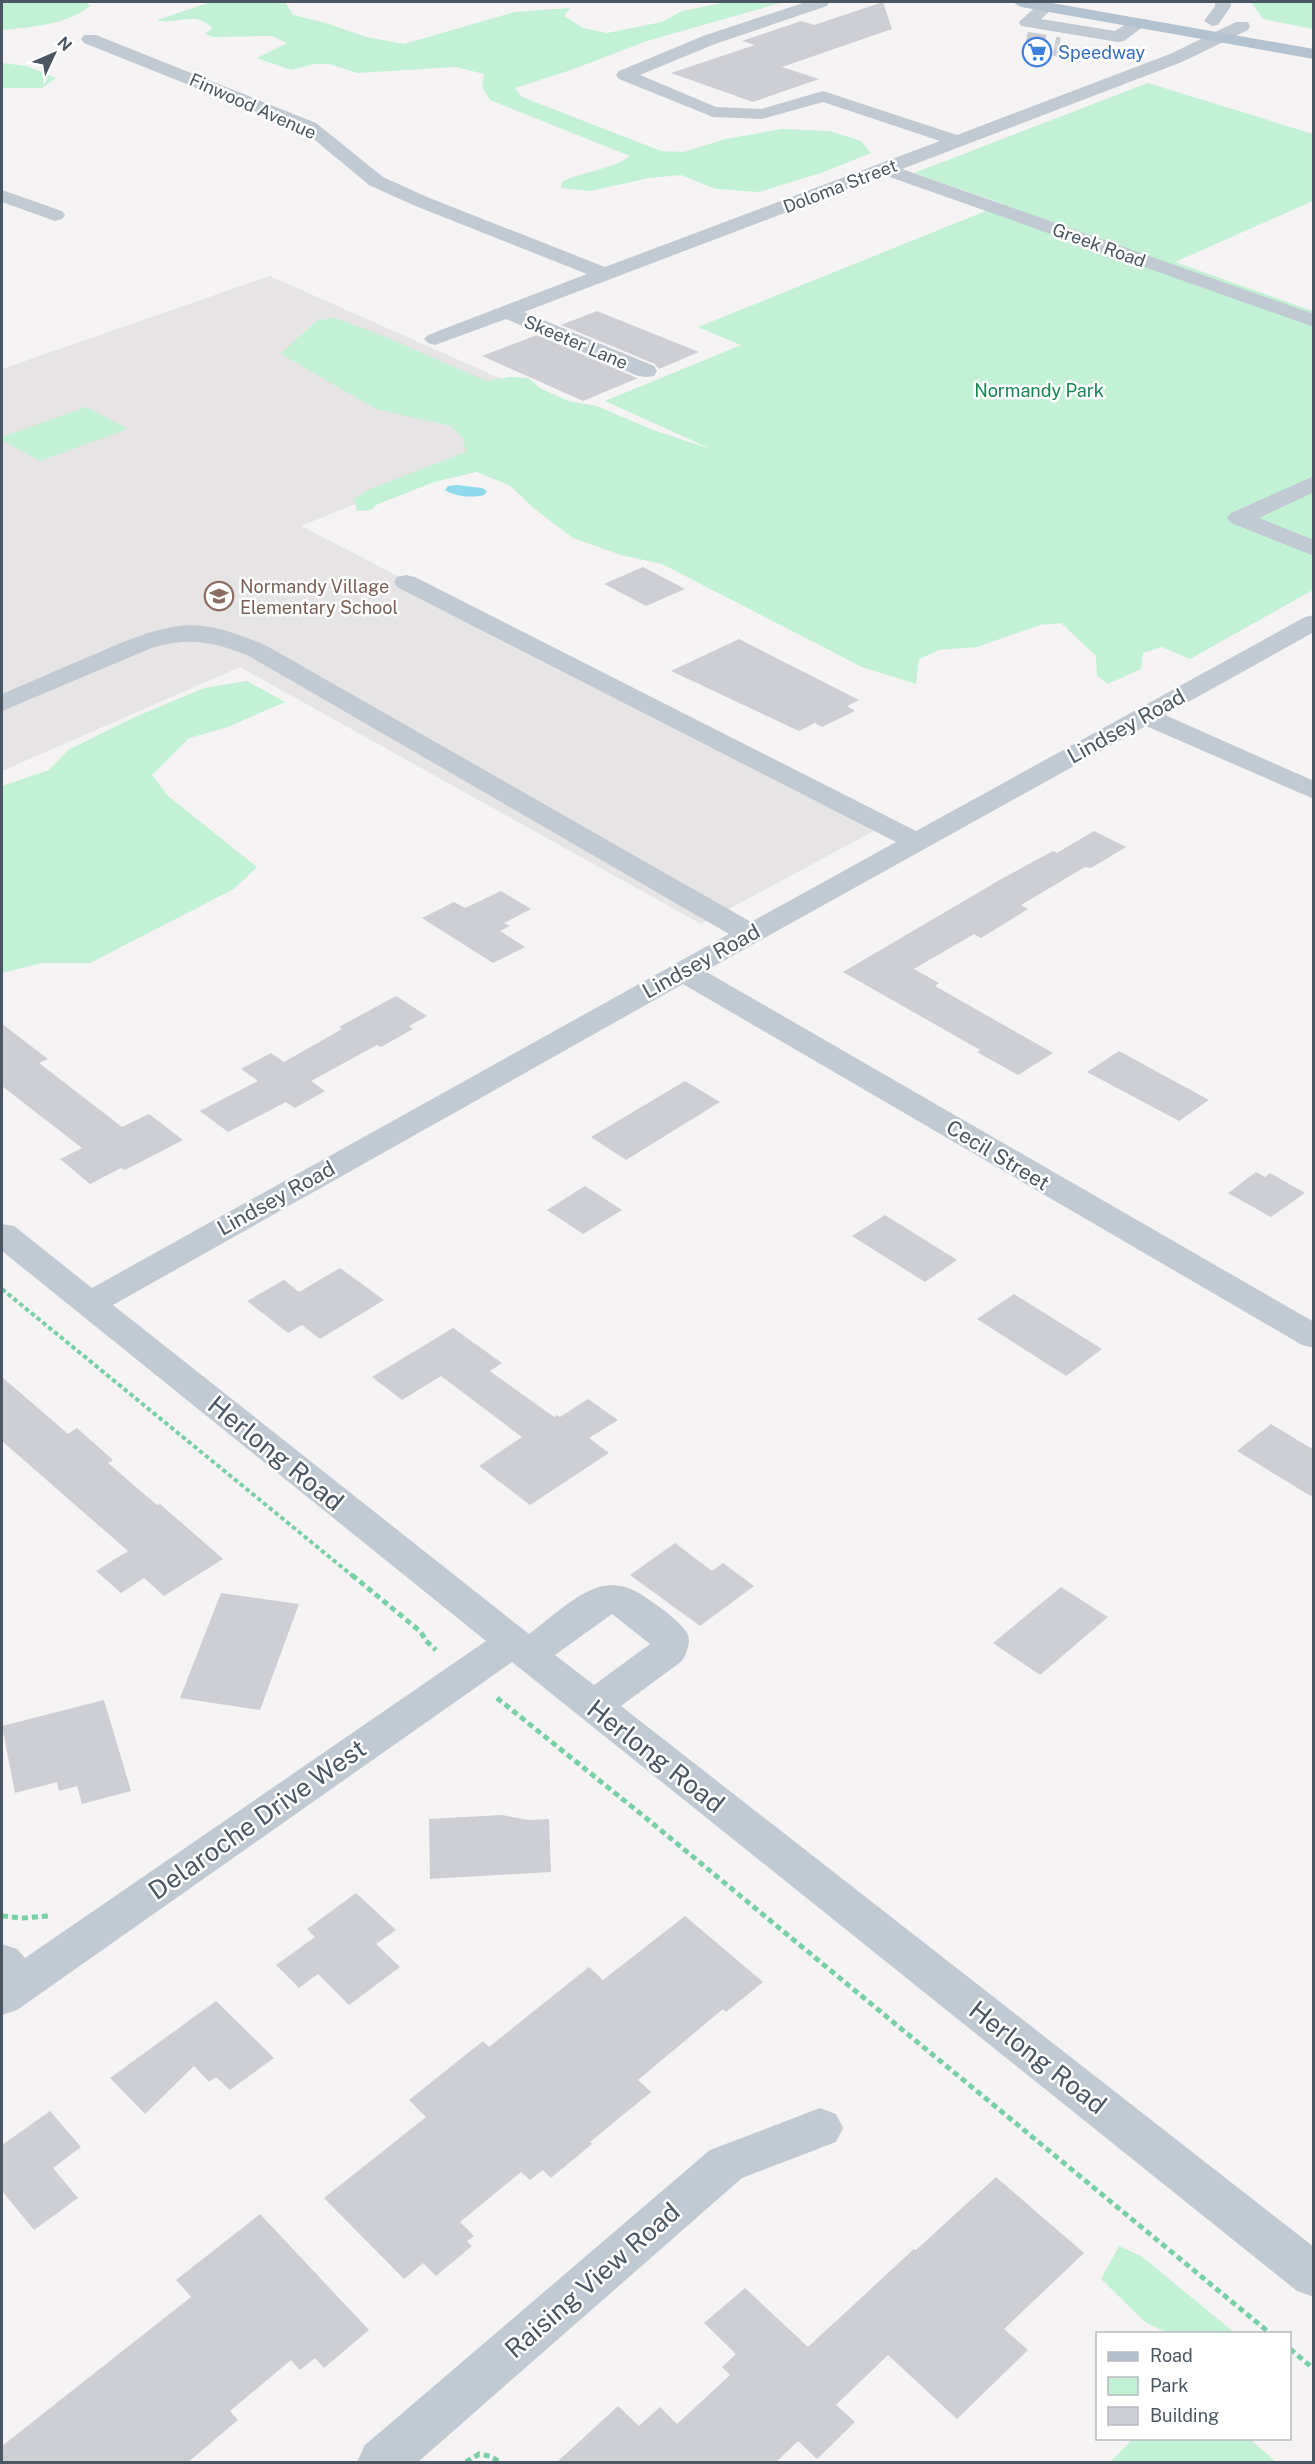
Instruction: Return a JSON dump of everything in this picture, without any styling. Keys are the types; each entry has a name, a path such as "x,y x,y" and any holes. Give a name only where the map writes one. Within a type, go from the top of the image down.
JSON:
{"main road":[{"path":"1021,2 1314,54"},
{"path":"1104,2 1314,39"}],"street":[{"path":"821,2 709,40 625,75 713,112 762,114 823,96 958,141"},
{"path":"1212,21 1223,6 1223,2"},
{"path":"1013,36 1027,21 1047,6"},
{"path":"1027,21 1118,38"},
{"path":"1097,53 1140,23"},
{"name":"Doloma Street","path":"435,339 958,141 1223,37 1242,26"},
{"name":"Finwood Avenue","path":"90,39 310,127 376,181 420,201 604,274"},
{"path":"1119,58 1151,66"},
{"name":"Greek Road","path":"885,169 1314,321"},
{"path":"2,196 54,215"},
{"name":"Skeeter Lane","path":"506,312 646,371"},
{"path":"1314,483 1239,518 1314,549"},
{"path":"406,582 917,842"},
{"name":"Lindsey Road","path":"90,1304 683,971 1314,622"},
{"path":"2,703 145,642 179,633 229,639 258,651 750,934"},
{"path":"1144,715 1314,791"},
{"name":"Cecil Street","path":"683,971 1314,1337"},
{"name":"Herlong Road","path":"2,1234 593,1706 1314,2276"},
{"name":"Delaroche Drive West","path":"8,1980 521,1648 604,1600 621,1600 670,1637 668,1651 593,1706"},
{"name":"Raising View Road","path":"401,2457 726,2164 820,2128"}],"path":[{"path":"2,1288 421,1632 426,1641 444,1656"},
{"path":"489,1692 646,1818 1269,2332"},
{"path":"1291,2350 1314,2369"},
{"path":"466,2463 479,2454 490,2456 500,2463"}],"shaded area":[{"name":"Normandy Village Elementary School","path":"270,276 578,413 301,526 883,826 701,924 240,667 2,771 2,369"}],"green space":[{"path":"2,2 86,2 90,6 60,21 2,30"},
{"path":"211,2 285,2 293,15 326,23 366,37 404,44 514,12 570,8 564,16 583,28 607,33 662,22 682,11 727,2 784,2 647,41 571,70 515,88 522,97 661,151 684,152 725,139 782,129 830,131 861,141 871,153 821,173 759,192 716,189 681,175 649,178 590,191 561,188 562,182 622,161 630,156 490,100 482,87 484,74 456,67 358,73 329,64 314,64 291,70 257,58 287,43 272,36 213,37 205,34 212,28 199,20 157,20"},
{"path":"1251,2 1313,2 1313,29 1263,19"},
{"path":"2,63 27,66 56,78 42,88 2,88"},
{"name":"Normandy Park","path":"1148,83 1313,134 1313,201 1175,262 1313,311 1313,590 1190,659 1162,647 1143,653 1141,669 1108,684 1097,676 1096,656 1061,623 1040,625 977,647 939,650 919,659 916,684 862,667 662,564 621,555 573,538 536,510 509,485 476,472 434,482 376,505 371,510 357,511 354,499 370,489 466,452 463,438 451,426 376,409 281,354 317,320 335,318 386,337 486,381 510,377 528,378 540,388 568,401 597,406 653,430 711,449 605,401 741,345 698,327 1003,204 914,173"},
{"path":"86,407 128,429 40,461 2,440 2,437"},
{"path":"247,681 285,702 228,727 189,738 152,775 167,795 257,867 234,889 90,963 42,963 2,973 2,786 49,770 68,750 135,717 204,688"},
{"path":"1119,2246 1141,2256 1234,2332 1165,2332 1145,2322 1101,2279"},
{"path":"1132,2440 1251,2440 1276,2462 1110,2462"}],"water":[{"path":"448,486 482,488 487,491 484,495 469,497 445,490"}],"building":[{"path":"883,2 892,29 782,67 819,79 753,102 671,73 755,45 742,41 801,21 814,25"},
{"path":"597,311 699,352 659,369 655,364 561,325"},
{"path":"537,335 638,378 583,401 482,356"},
{"path":"643,567 685,589 646,606 604,584"},
{"path":"739,639 859,700 847,706 855,711 822,727 815,723 799,731 671,671"},
{"path":"1094,831 1126,847 1091,868 1085,867 1021,905 1028,909 981,938 974,934 914,969 939,983 935,986 1053,1053 1018,1075 977,1052 980,1050 843,972 1003,878 1053,851 1057,853"},
{"path":"501,891 531,909 504,923 510,926 500,931 525,947 493,963 422,918 454,902 465,908"},
{"path":"396,996 427,1016 409,1026 413,1029 381,1047 377,1045 311,1081 325,1091 295,1108 286,1102 228,1132 200,1111 258,1081 241,1069 271,1053 284,1062 342,1029 339,1027"},
{"path":"2,1024 48,1059 39,1063 122,1127 149,1114 183,1140 125,1170 121,1168 90,1184 60,1159 82,1148 2,1086"},
{"path":"1119,1051 1209,1100 1179,1121 1087,1072"},
{"path":"685,1081 720,1102 626,1160 591,1137"},
{"path":"1256,1172 1265,1177 1270,1173 1305,1193 1271,1217 1228,1193"},
{"path":"585,1186 622,1210 583,1234 547,1210"},
{"path":"885,1215 957,1260 925,1282 852,1236"},
{"path":"340,1268 384,1300 320,1339 302,1325 288,1333 247,1301 284,1280 299,1292"},
{"path":"1014,1294 1102,1349 1066,1376 977,1319"},
{"path":"453,1328 502,1363 490,1371 554,1417 557,1415 560,1417 588,1399 618,1420 589,1438 609,1453 530,1505 479,1466 522,1437 441,1376 402,1400 372,1377"},
{"path":"2,1377 68,1434 77,1428 113,1460 108,1463 157,1505 160,1504 223,1559 164,1596 144,1578 121,1593 96,1571 128,1551 2,1441"},
{"path":"1271,1424 1314,1450 1314,1498 1237,1451"},
{"path":"675,1543 712,1571 723,1563 754,1586 700,1626 630,1575"},
{"path":"1061,1587 1108,1617 1040,1675 993,1643"},
{"path":"221,1593 299,1604 260,1710 180,1698"},
{"path":"104,1700 131,1791 82,1804 77,1786 59,1791 57,1782 15,1793 2,1726"},
{"path":"502,1815 528,1820 549,1819 551,1872 430,1879 429,1819"},
{"path":"356,1893 396,1930 376,1944 400,1967 349,2005 318,1974 299,1988 276,1965 315,1937 307,1929"},
{"path":"685,1916 763,1982 726,2012 723,2009 638,2080 651,2092 590,2142 592,2144 551,2178 543,2170 530,2180 521,2172 460,2222 474,2236 467,2241 472,2246 436,2276 423,2263 404,2279 324,2198 426,2117 409,2100 483,2041 489,2047 589,1967 603,1980"},
{"path":"216,2001 274,2058 230,2090 216,2077 209,2082 194,2066 145,2114 110,2078"},
{"path":"50,2111 81,2147 53,2168 78,2198 34,2230 2,2191 2,2145"},
{"path":"996,2177 1084,2253 1004,2329 1028,2350 957,2419 888,2355 836,2405 855,2422 817,2459 798,2441 775,2463 556,2463 618,2406 639,2426 660,2407 677,2424 730,2375 722,2367 736,2354 704,2323 745,2288 808,2347"},
{"path":"260,2214 369,2330 324,2368 315,2358 300,2370 291,2360 230,2411 238,2420 187,2463 2,2463 2,2446 191,2297 176,2280"}],"tunnel":[{"path":"1026,41 1059,47"}],"place":[{"name":"Speedway","path":"1037,52"},
{"name":"Normandy Village Elementary School","path":"219,596"}]}
